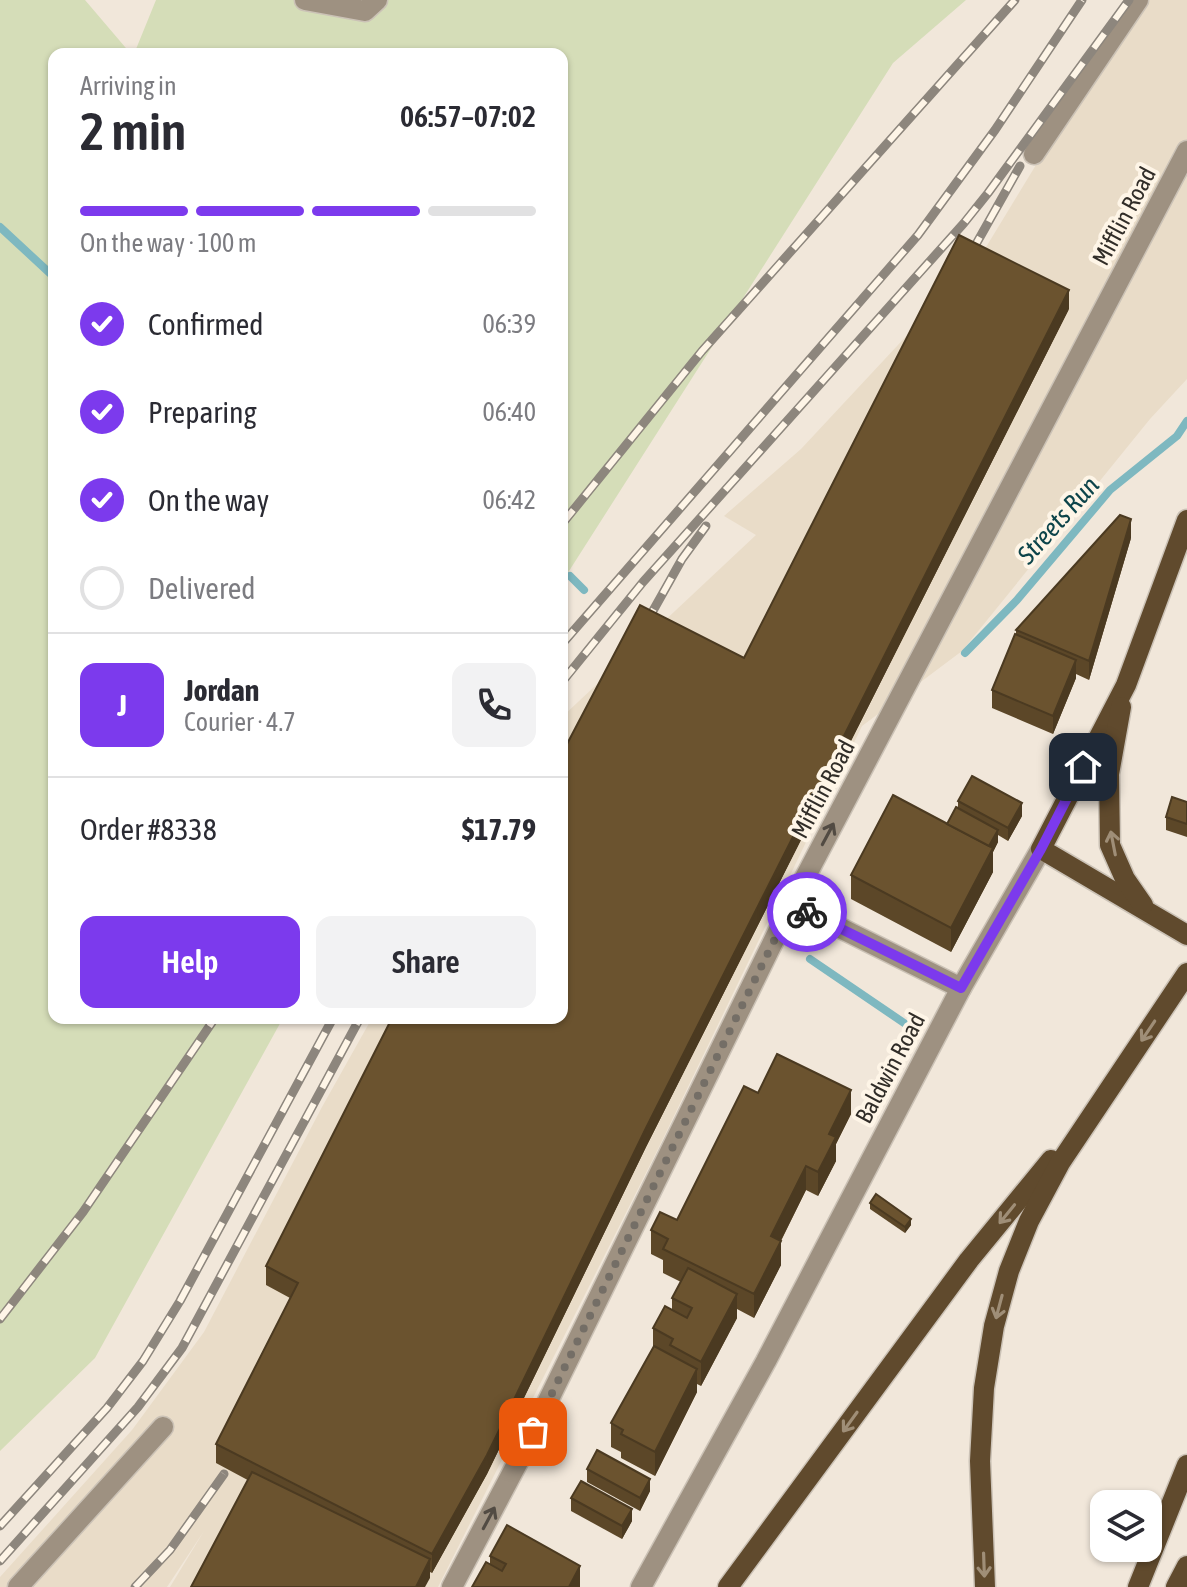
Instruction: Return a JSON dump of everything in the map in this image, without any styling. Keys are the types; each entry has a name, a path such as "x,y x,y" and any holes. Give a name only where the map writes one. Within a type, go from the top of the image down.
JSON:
{"main road":[{"name":"Baldwin Road","path":"1041,849 1126,685 1187,520"},
{"path":"1126,685 1109,774 1110,845 1125,879 1148,911"},
{"path":"1041,849 1187,935"},
{"path":"985,1587 980,1461 984,1388 994,1326 1009,1271 1029,1221 1060,1163 1187,973"},
{"path":"728,1587 969,1260 1109,1088"},
{"path":"1138,1587 1187,1465"},
{"path":"1176,1587 1187,1566"}],"street":[{"path":"305,0 365,11 377,0"},
{"path":"1034,154 1138,0"},
{"name":"Mifflin Road","path":"452,1587 519,1460 792,904 1187,151"},
{"name":"Baldwin Road","path":"641,1587 766,1361 961,988 1041,849"},
{"path":"792,904 961,988"},
{"path":"18,1587 163,1427"}],"shaded area":[{"path":"1150,0 1187,0 1187,379 1150,419 962,651 862,726 659,1147 438,1587 170,1587 204,1531 167,1587 0,1587 0,1577 132,1430 204,1332 369,1024 568,1024 568,711 756,535 724,516 801,449 980,257 1109,45"}],"green space":[{"path":"0,0 85,0 126,48 48,48 48,1024 280,1024 95,1358 0,1451"},
{"path":"156,0 966,0 893,63 568,573 568,48 136,48"}],"building":[{"path":"959,235 1069,290 646,1128 487,1455 432,1554 216,1444 298,1283 266,1266 389,1024 568,1024 568,742 640,605 744,658"},
{"path":"1120,515 1131,519 1089,661 1016,630"},
{"path":"1015,634 1076,660 1053,716 992,690"},
{"path":"972,776 1022,803 1008,828 958,801"},
{"path":"893,795 993,848 951,928 851,875"},
{"path":"1172,797 1187,802 1187,824 1166,817"},
{"path":"956,807 998,830 989,846 947,824"},
{"path":"777,1054 851,1090 829,1134 836,1137 818,1172 806,1166 771,1236 781,1241 754,1294 663,1249 668,1239 651,1230 660,1212 677,1220 744,1086 758,1093"},
{"path":"876,1194 911,1219 905,1227 870,1203"},
{"path":"688,1268 737,1294 701,1362 670,1345 673,1339 653,1328 665,1306 687,1318 692,1308 672,1298"},
{"path":"654,1346 697,1369 655,1452 621,1434 623,1430 611,1423"},
{"path":"597,1450 650,1479 640,1498 587,1469"},
{"path":"252,1472 430,1559 416,1587 191,1587"},
{"path":"581,1481 632,1509 622,1526 571,1498"},
{"path":"507,1525 580,1566 569,1587 472,1587 486,1562 502,1571 506,1564 490,1556"}],"waterway":[{"path":"0,227 48,271"},
{"name":"Streets Run","path":"965,653 1017,600 1110,490 1177,436 1187,421"},
{"path":"570,576 584,590"},
{"path":"810,959 907,1025"}],"railway":[{"path":"568,517 702,351 1015,0"},
{"path":"568,637 918,235 995,130 1082,0"},
{"path":"568,675 643,582 964,223 1129,0"},
{"path":"971,253 1020,166"},
{"path":"645,625 682,559 706,526"},
{"path":"0,1319 83,1212 211,1024"},
{"path":"0,1526 107,1408 143,1361 180,1301 330,1024"},
{"path":"0,1561 138,1407 182,1348 357,1024"},
{"path":"135,1587 170,1550 224,1474"}],"way so far":[{"path":"533,1432 792,904 807,912"}],"route":[{"path":"807,912 961,988 1041,849 1083,767"}]}
